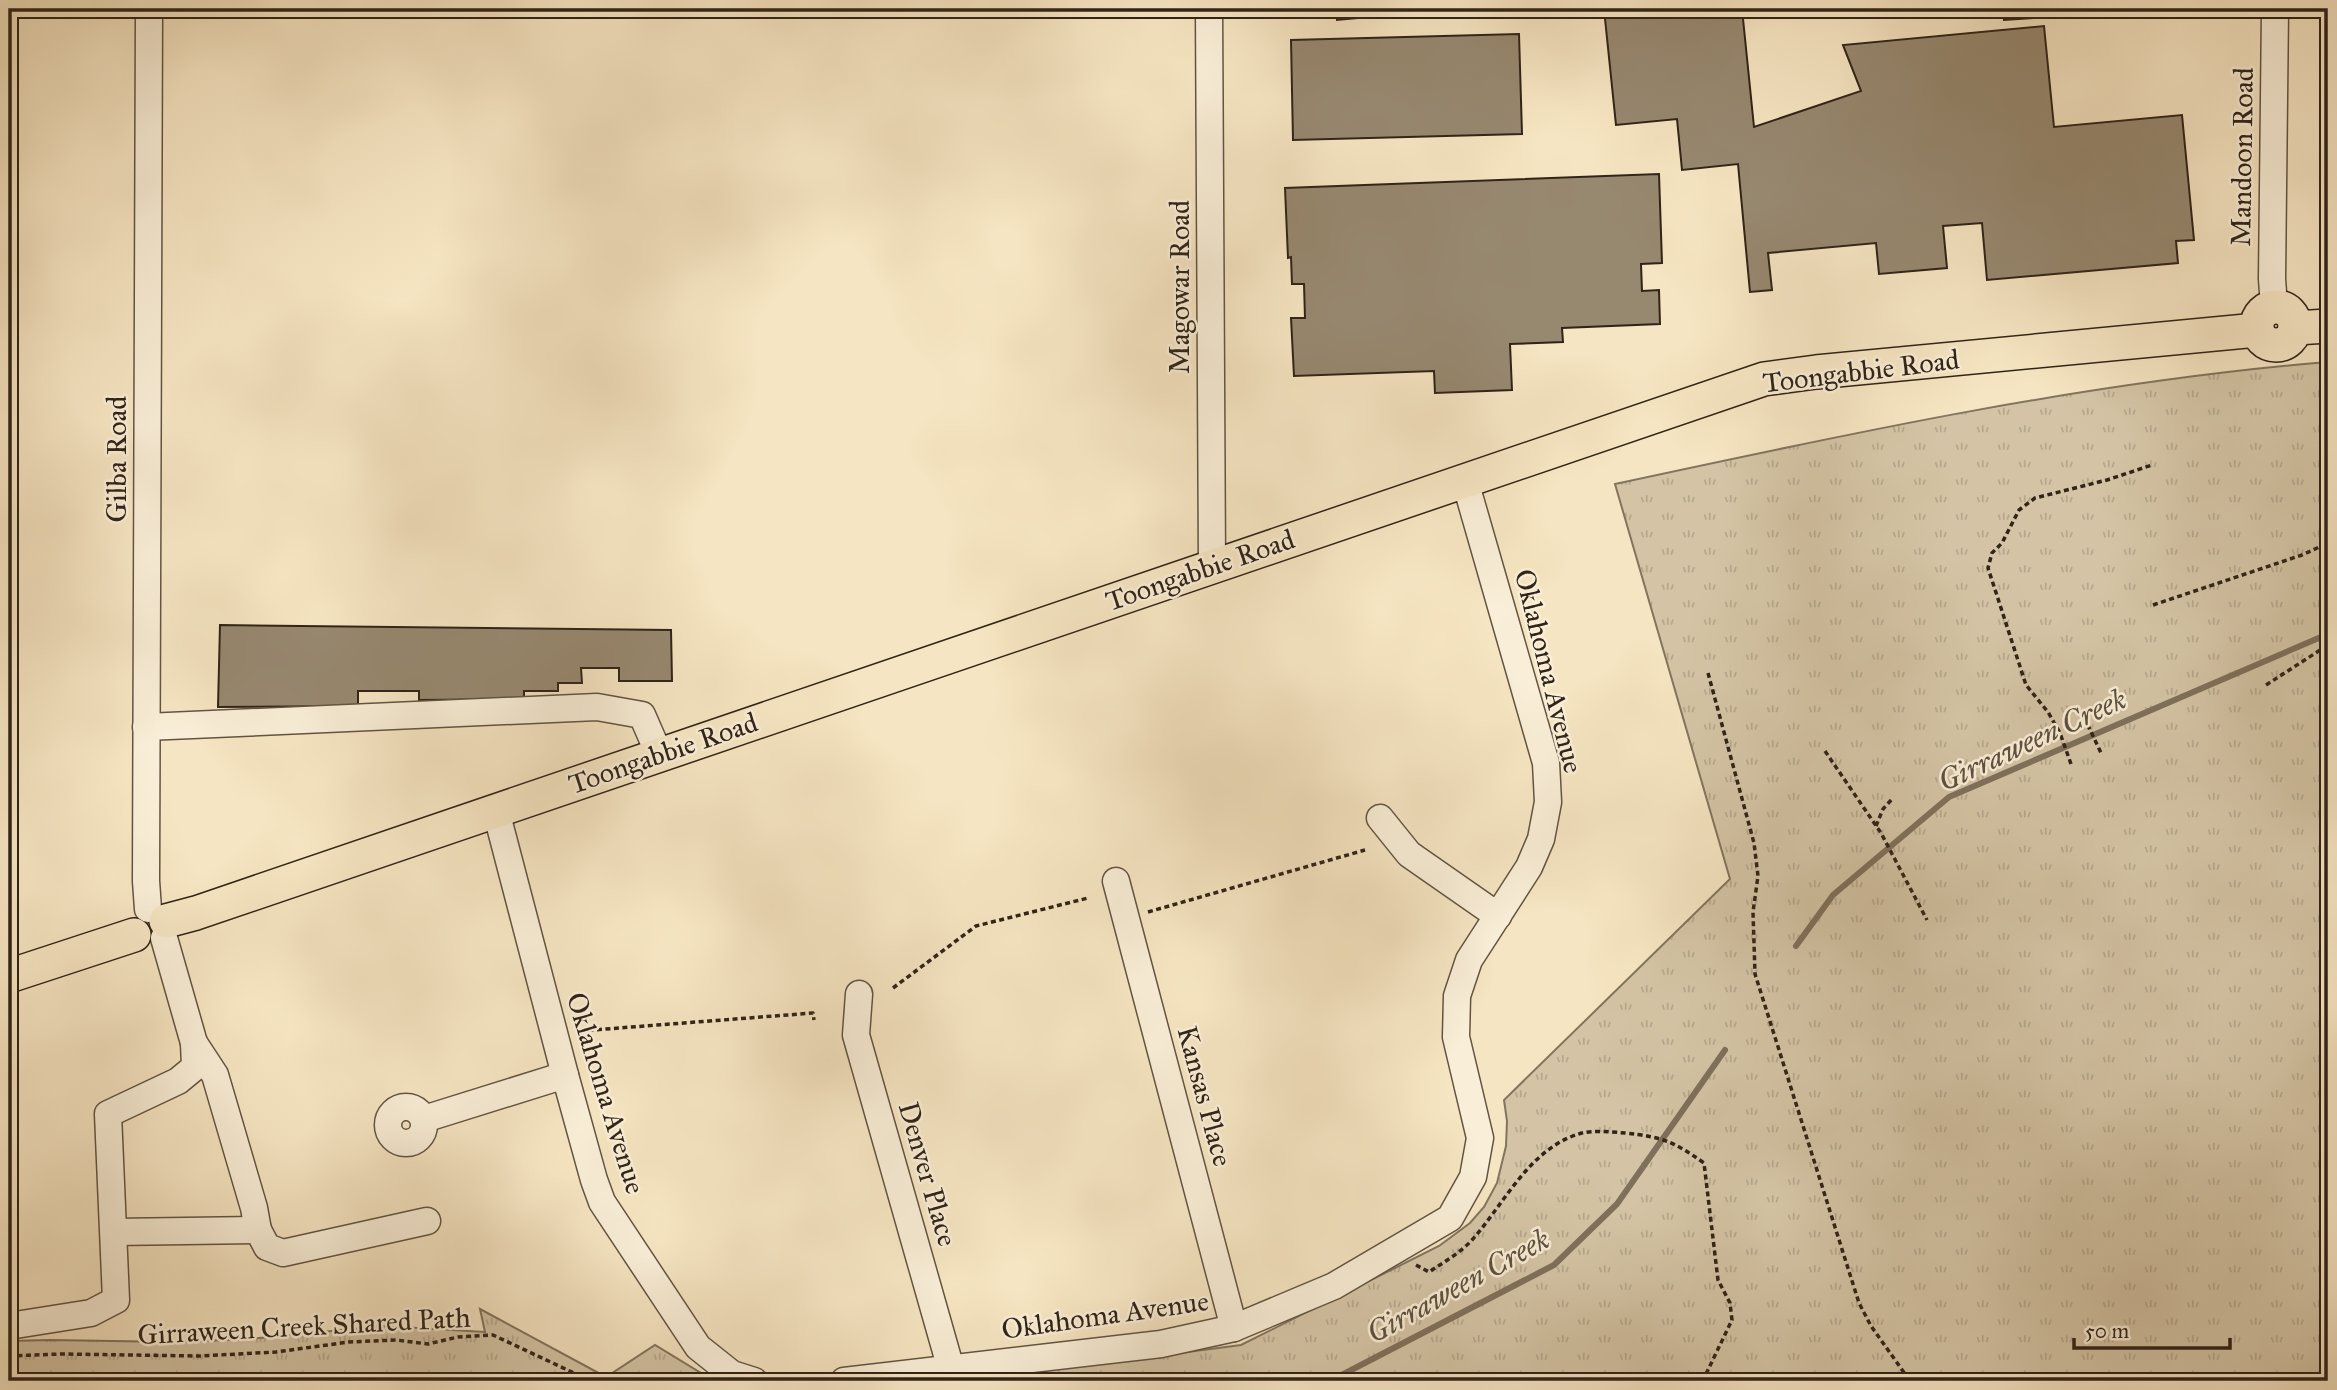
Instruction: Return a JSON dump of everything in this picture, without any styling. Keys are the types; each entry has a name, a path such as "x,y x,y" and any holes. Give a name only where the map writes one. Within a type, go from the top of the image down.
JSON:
{"main road":[{"name":"Toongabbie Road","path":"9,976 1764,379 2275,321 2328,326"}],"street":[{"name":"Gilba Road","path":"149,9 146,881 153,926 194,1043"},
{"name":"Magowar Road","path":"1209,9 1212,566"},
{"name":"Mandoon Road","path":"2275,9 2272,279 2275,321"},
{"name":"Oklahoma Avenue","path":"844,1381 1161,1344 1234,1328 1334,1286 1450,1218 1474,1177 1480,1138 1456,1037 1457,996 1469,960 1529,867 1541,839 1548,802 1546,763 1465,481"},
{"path":"146,727 597,707 642,715 659,754"},
{"name":"Oklahoma Avenue","path":"496,811 565,1075 602,1202 698,1347 732,1374 754,1381"},
{"path":"1380,818 1409,854 1498,916"},
{"name":"Kansas Place","path":"1116,881 1234,1328"},
{"name":"Denver Place","path":"859,994 856,1035 951,1369"},
{"path":"194,1043 215,1075 258,1230 267,1247 283,1254 427,1221"},
{"path":"9,1326 91,1313 116,1300 108,1114 178,1082 195,1067 194,1043"},
{"path":"424,1119 565,1075"},
{"path":"114,1232 258,1230"}],"path":[{"path":"2071,764 2060,733 2048,712 2026,685 1988,568 1992,553 2002,543 2019,510 2035,498 2107,480 2152,465"},
{"path":"2153,605 2302,555 2328,543"},
{"path":"2266,685 2328,645"},
{"path":"1708,673 1754,843 1758,876 1753,912 1755,974 1859,1303 1871,1326 1910,1381"},
{"path":"2084,717 2102,755"},
{"path":"1825,751 1881,833 1927,920"},
{"path":"1876,826 1883,809 1893,798"},
{"path":"1138,915 1365,850"},
{"path":"893,988 976,926 1088,898"},
{"path":"580,1031 813,1013 814,1020"},
{"path":"1390,1253 1429,1272 1472,1240 1518,1181 1553,1146 1583,1133 1610,1132 1651,1136 1677,1144 1704,1163 1718,1280 1730,1303 1732,1320 1704,1381"},
{"name":"Girraween Creek Shared Path","path":"9,1356 213,1355 276,1352 384,1340 428,1345 458,1337 493,1335 591,1381"}],"green space":[{"path":"2328,362 2328,1381 964,1381 1241,1345 1439,1246 1470,1223 1484,1207 1497,1183 1506,1146 1504,1100 1730,879 1615,484 1970,411 2148,382"},
{"path":"480,1309 606,1377 655,1345 714,1381 9,1381 9,1341 175,1342 250,1339 384,1326 485,1332"}],"building":[{"path":"1336,9 1457,9 1337,20"},
{"path":"1604,9 1742,9 1754,127 1861,91 1843,45 2044,26 2054,127 2182,115 2194,240 2176,241 2178,263 1987,280 1982,223 1943,226 1947,268 1879,274 1876,243 1768,253 1772,290 1750,292 1738,164 1682,170 1677,119 1616,125"},
{"path":"1823,9 1986,9 1824,17"},
{"path":"2003,9 2162,9 2004,20"},
{"path":"1519,34 1522,134 1293,140 1291,40"},
{"path":"1659,174 1662,263 1641,264 1642,291 1659,290 1660,324 1562,328 1563,342 1510,344 1512,390 1435,393 1434,371 1294,376 1291,318 1305,318 1304,284 1292,284 1285,188"},
{"path":"220,625 671,630 672,681 619,681 619,668 581,668 582,683 558,683 558,691 524,691 524,699 419,700 419,691 358,691 358,706 218,707"}],"waterway":[{"name":"Girraween Creek","path":"1796,946 1833,895 1949,797 2328,634"},
{"name":"Girraween Creek","path":"1330,1381 1554,1265 1617,1204 1725,1050"}]}
